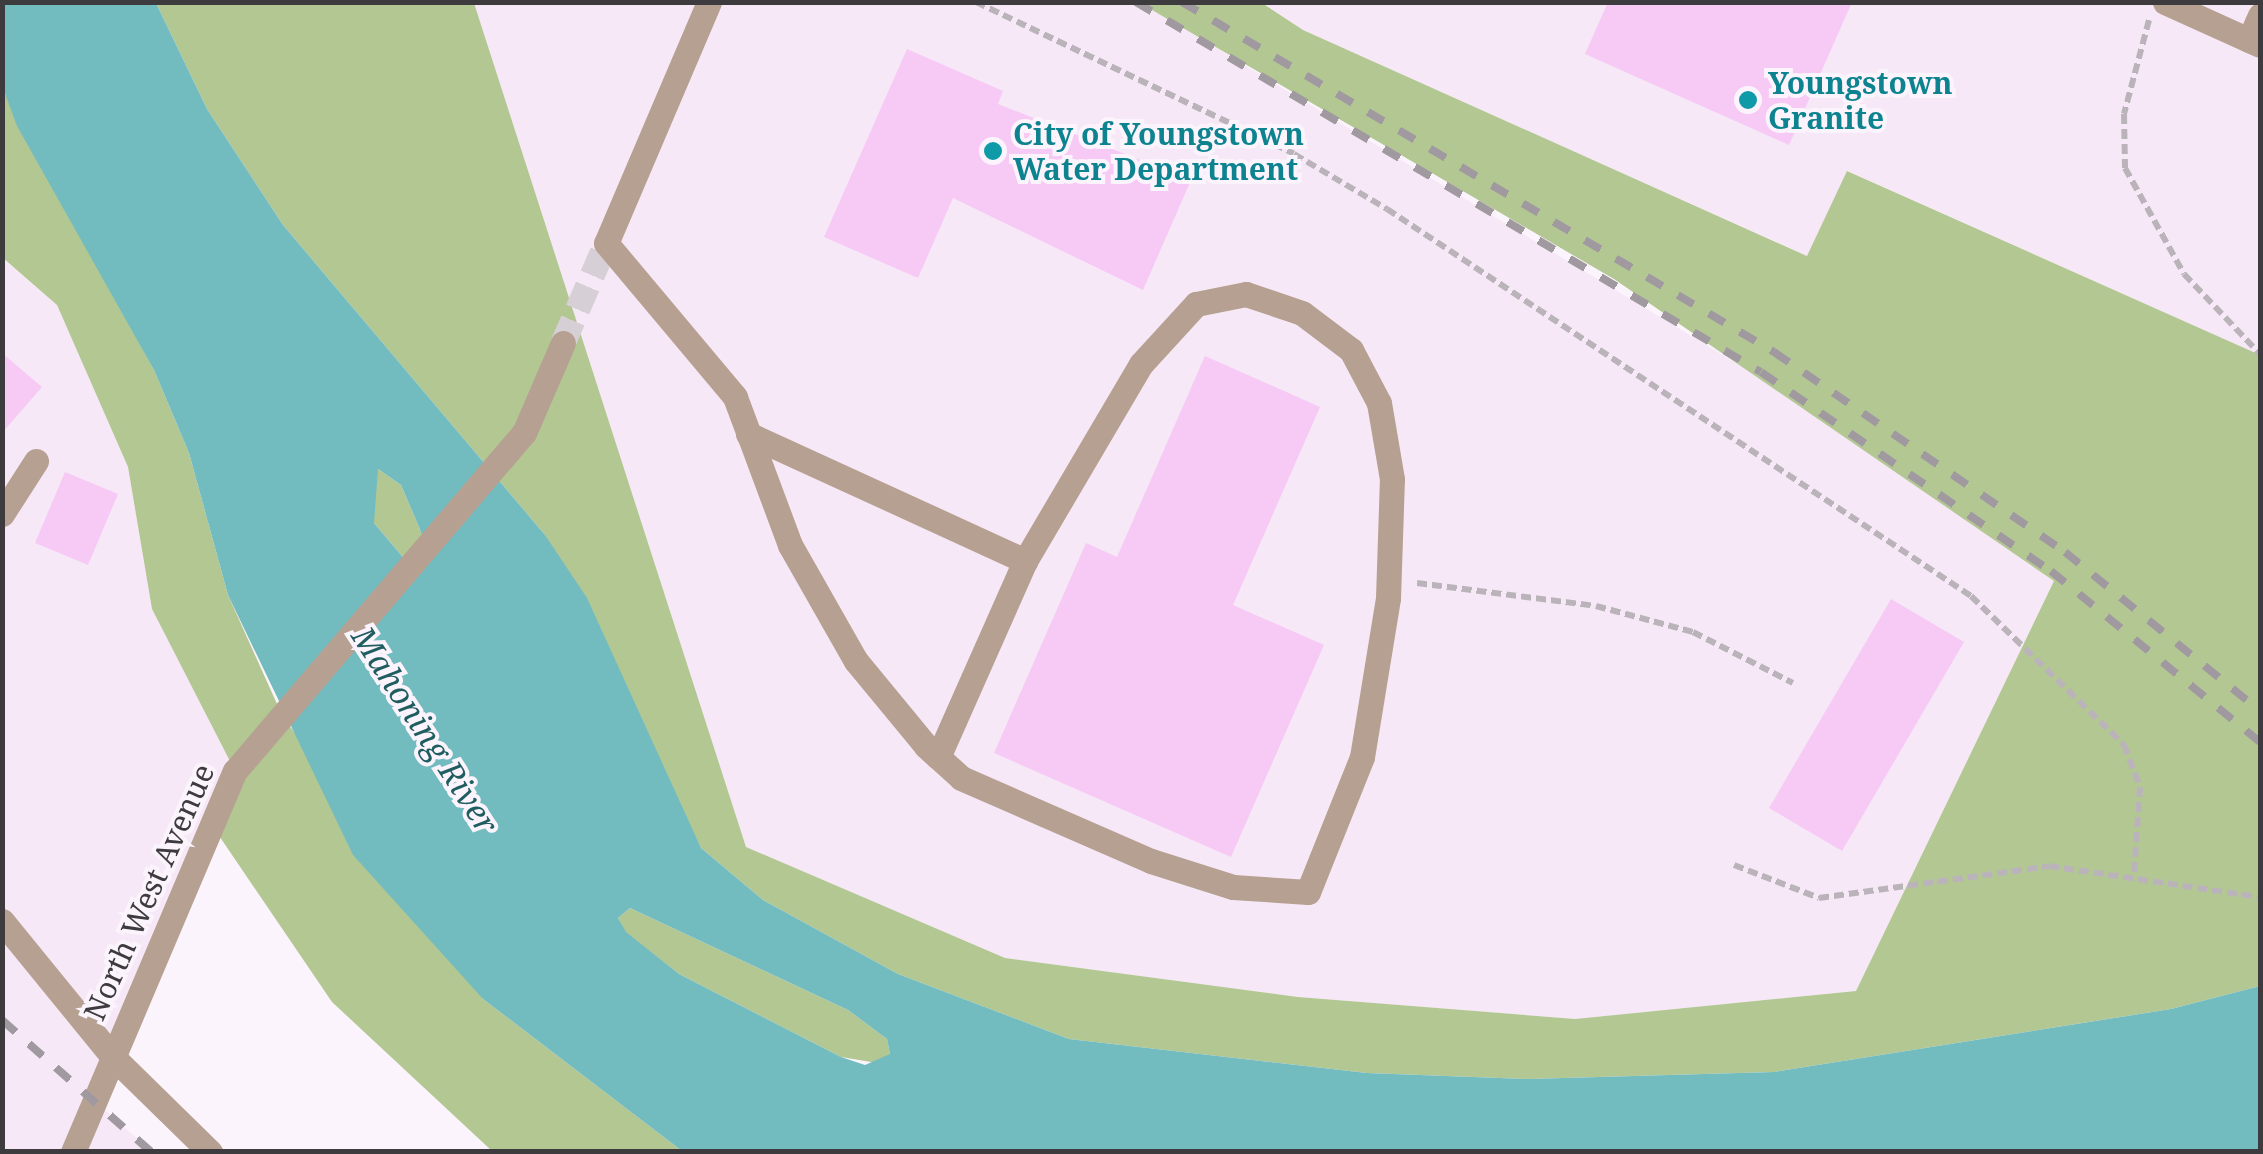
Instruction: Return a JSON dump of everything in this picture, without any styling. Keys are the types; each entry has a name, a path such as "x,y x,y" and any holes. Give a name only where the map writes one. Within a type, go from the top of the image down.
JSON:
{"street":[{"path":"709,2 606,242 734,397 790,545 856,661 938,757 962,778 1151,861 1233,887 1308,892 1362,757 1389,580 1392,479 1379,403 1351,350 1302,313 1246,294 1196,304 1142,364 1025,561 938,757"},
{"path":"2165,2 2255,42 2260,15"},
{"name":"North West Avenue","path":"73,1152 235,771 524,433 563,343"},
{"path":"748,434 1025,561"},
{"path":"2,514 36,461"},
{"path":"2,921 114,1057 210,1152"}],"path":[{"path":"976,2 1387,209 1971,596 2124,745 2140,786 2134,873"},
{"path":"2156,2 2133,59 2126,168 2184,274 2260,354"},
{"path":"1389,580 1596,606 1693,632 1794,683"},
{"path":"1734,864 1778,887 1854,899 2008,867 2134,873 2260,896"}],"shaded area":[{"path":"1262,2 2260,3 2260,355 1848,171 1808,256 1303,30"},
{"path":"474,3 1142,3 1901,463 2054,581 1856,991 1575,1019 1298,997 1005,958 746,847"},
{"path":"2,258 57,305 128,467 152,609 235,771 95,1101 151,1151 3,1151"}],"green space":[{"path":"156,3 474,3 746,847 1005,958 1298,997 1575,1019 1856,991 2054,581 1614,279 1140,3 1262,3 1303,30 1807,256 1847,171 2260,355 2260,986 2171,1009 1774,1072 1529,1079 1367,1073 1069,1039 898,974 763,900 701,848 545,535 283,225 207,109"},
{"path":"2,88 154,370 189,453 228,595 282,715 483,999 682,1151 492,1151 332,1002 209,821 235,771 152,609 128,467 57,305 3,258"},
{"path":"378,469 401,485 424,541 407,562 374,523 370,484"},
{"path":"630,908 848,1010 887,1039 890,1054 883,1064 841,1057 679,974 625,932 618,918"}],"water":[{"name":"Mahoning River","path":"3,3 156,3 207,109 283,225 545,535 587,598 701,848 763,900 898,974 1069,1039 1367,1073 1529,1079 1774,1072 2171,1009 2260,986 2260,1151 682,1151 483,999 353,855 228,595 189,453 154,370 17,126 3,88","holes":["378,469 401,485 424,541 407,562 374,523","630,908 848,1010 887,1039 890,1054 865,1065 841,1057 679,974 626,932 618,918"]}],"building":[{"name":"Youngstown Granite","path":"1608,2 1852,2 1789,145 1585,54"},
{"name":"City of Youngstown Water Department","path":"907,49 1003,91 998,104 1191,180 1143,290 953,198 918,278 824,237"},
{"path":"2,353 42,387 2,433"},
{"path":"1205,356 1320,407 1233,605 1324,645 1231,857 994,753 1086,543 1117,557"},
{"path":"65,472 118,494 88,565 35,543"},
{"path":"1891,599 1964,642 1842,851 1769,808"}],"tunnel":[{"path":"563,343 606,243"}],"railway":[{"path":"1136,2 1761,372 2051,571 2260,742"},
{"path":"1182,2 1774,352 2065,552 2260,711"},
{"path":"2,1020 151,1152"}],"place":[{"name":"Youngstown Granite","path":"1748,100"},
{"name":"City of Youngstown Water Department","path":"993,151"}]}
